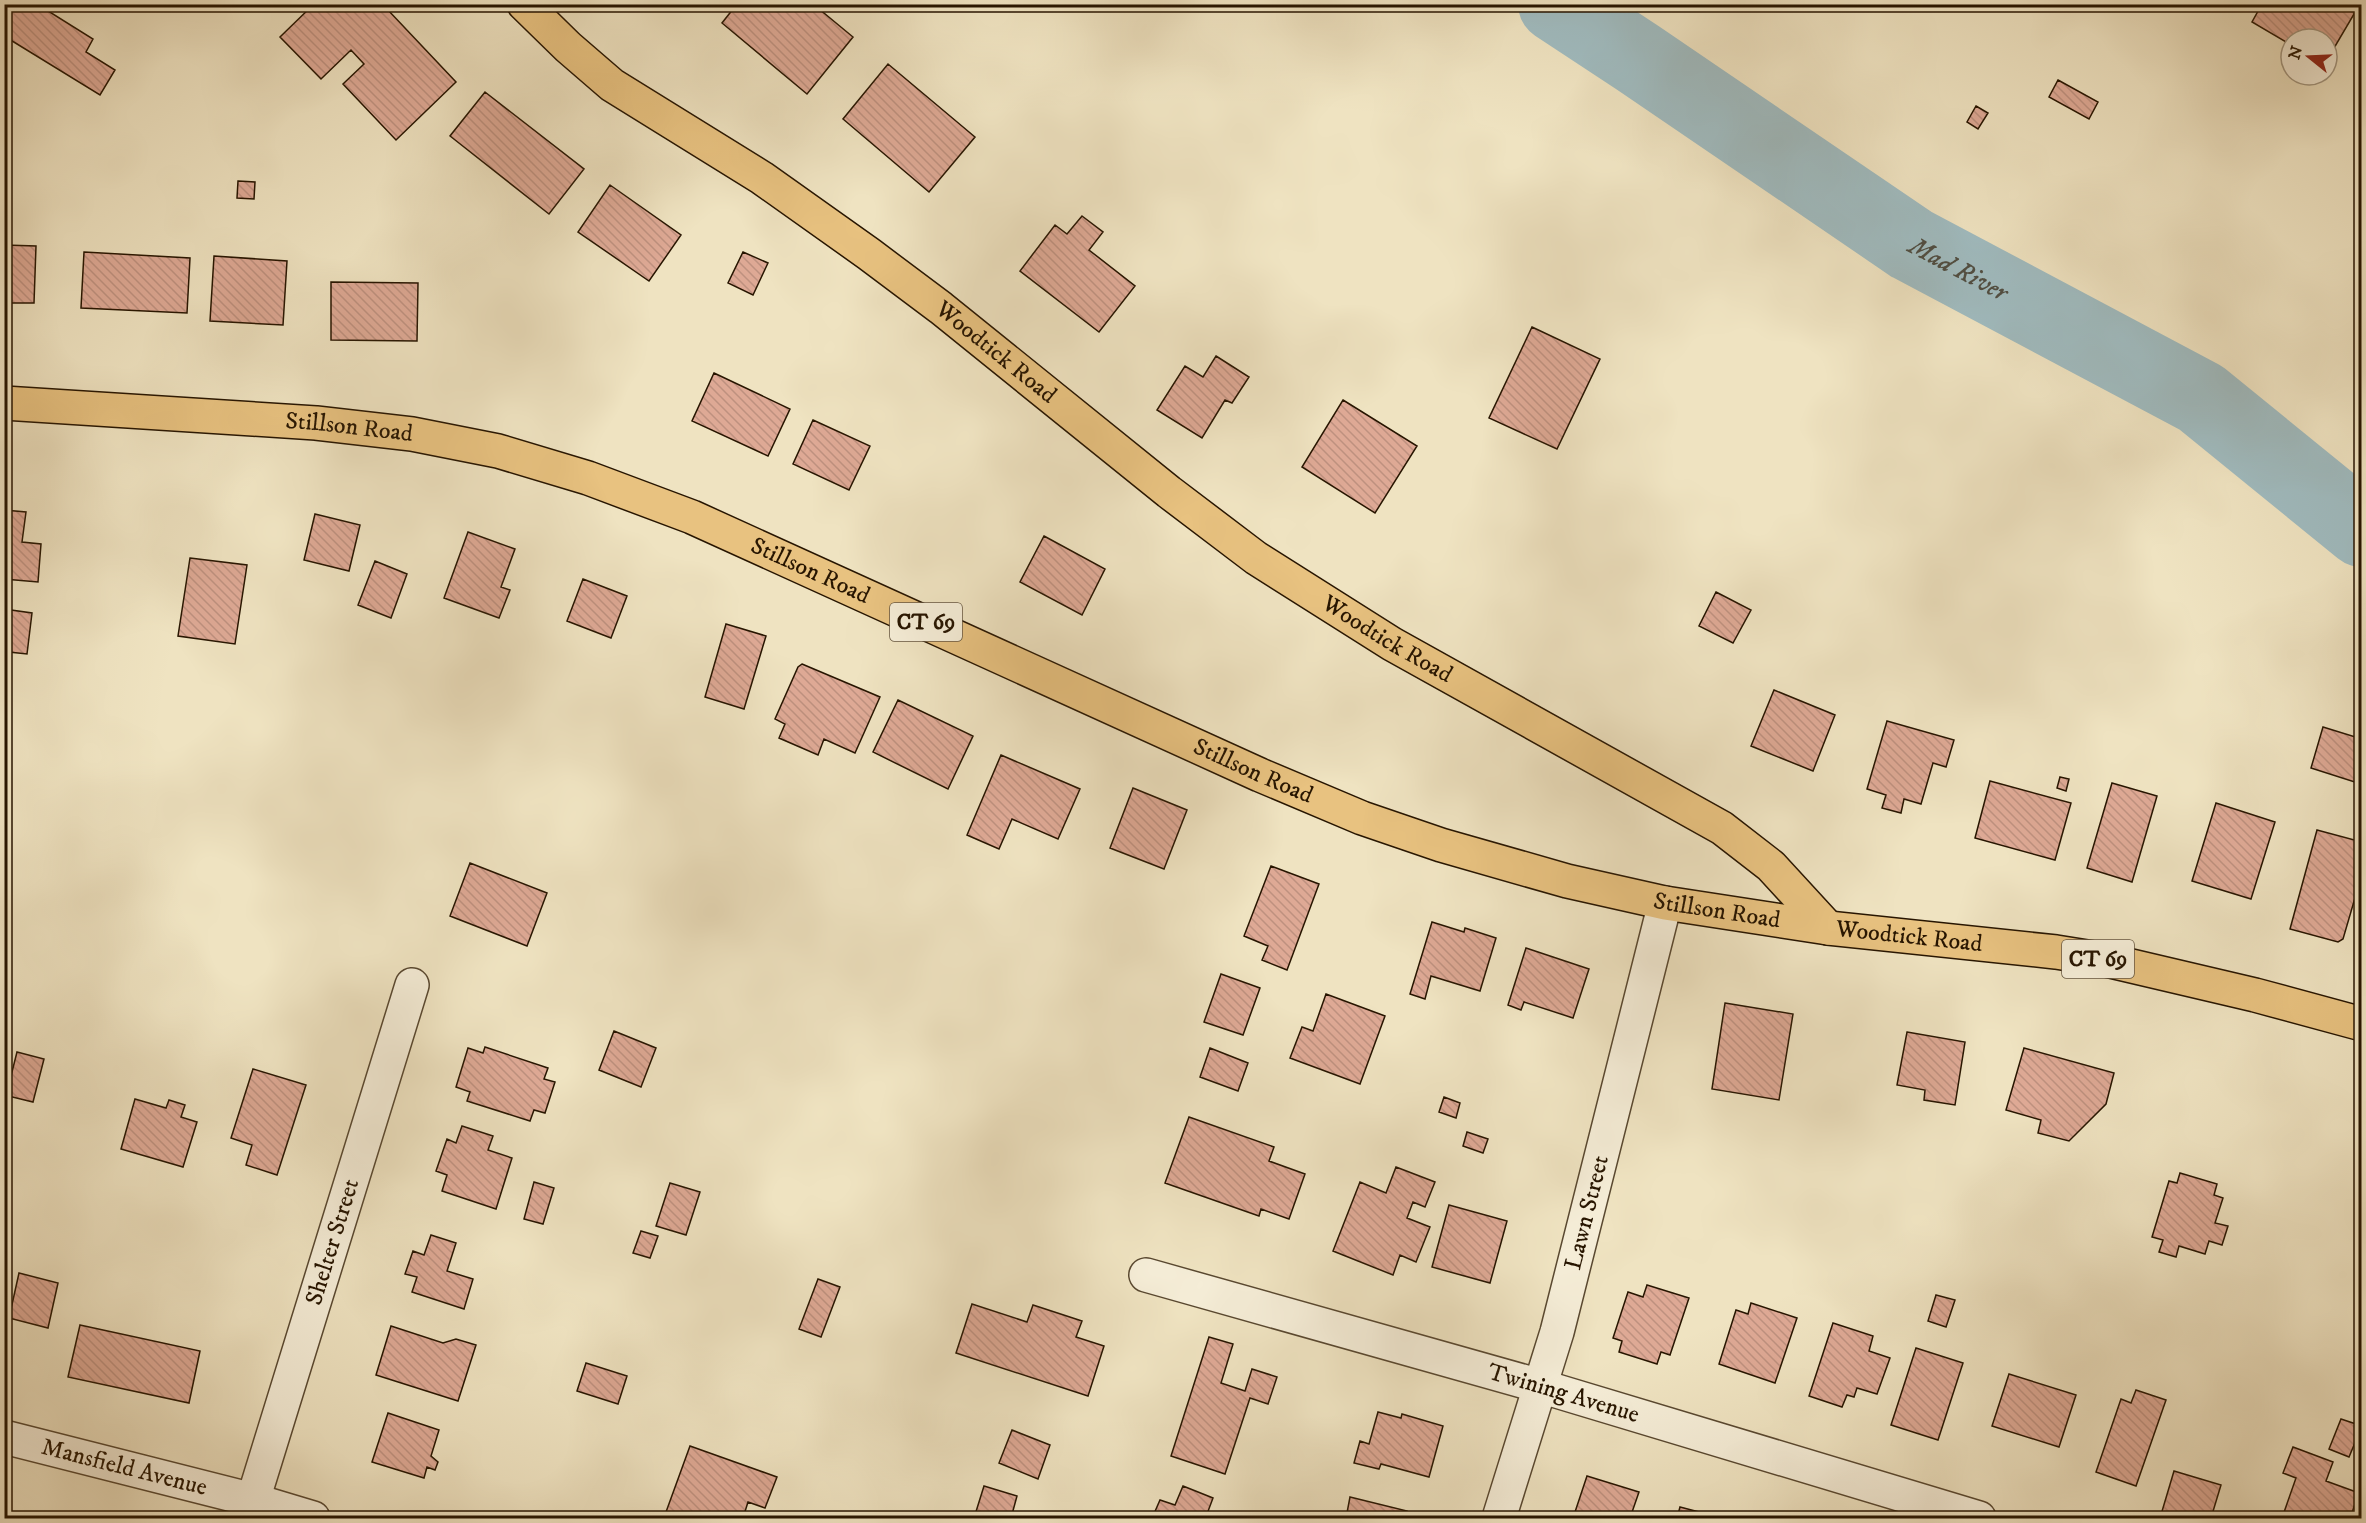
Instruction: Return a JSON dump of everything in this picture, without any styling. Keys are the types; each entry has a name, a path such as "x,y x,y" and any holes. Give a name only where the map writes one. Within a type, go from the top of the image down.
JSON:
{"main road":[{"name":"Woodtick Road","path":"524,4 568,47 612,85 762,178 869,254 941,308 1168,492 1256,558 1392,644 1722,828 1771,866 1828,928 2056,951 2106,960 2243,992 2361,1024"},
{"name":"Stillson Road","path":"4,403 365,428 454,442 542,463 639,496 692,517 1249,771 1362,818 1506,865 1568,882 1665,903 1828,928"}],"street":[{"name":"Lawn Street","path":"1499,1518 1540,1386 1586,1219 1665,903"},
{"name":"Shelter Street","path":"254,1500 412,985"},
{"name":"Twining Avenue","path":"1146,1275 1540,1386 1978,1518"},
{"name":"Mansfield Avenue","path":"4,1437 254,1500 313,1518"}],"building":[{"path":"4,4 37,4 93,39 86,52 115,70 100,95 4,36"},
{"path":"314,4 391,4 387,9 456,82 396,140 343,84 364,64 351,50 321,79 280,37"},
{"path":"737,4 813,4 853,37 807,94 722,23"},
{"path":"2262,4 2349,4 2357,9 2339,40 2339,27 2279,27 2279,38 2252,22"},
{"path":"888,64 975,137 929,192 843,119"},
{"path":"2058,80 2098,102 2089,119 2049,97"},
{"path":"485,92 584,169 549,214 450,136"},
{"path":"1976,106 1988,113 1978,129 1967,122"},
{"path":"238,181 255,182 254,199 237,198"},
{"path":"610,185 681,235 649,281 578,232"},
{"path":"1082,216 1103,232 1089,250 1135,286 1099,332 1020,271 1055,225 1067,234"},
{"path":"4,245 36,246 34,303 4,303"},
{"path":"84,252 190,258 187,313 81,308"},
{"path":"743,252 768,263 753,295 728,283"},
{"path":"214,256 287,261 283,325 210,321"},
{"path":"331,282 418,283 417,341 331,340"},
{"path":"1532,327 1600,359 1557,449 1489,418"},
{"path":"1216,356 1249,377 1232,403 1225,400 1202,438 1157,410 1185,366 1203,377"},
{"path":"714,373 790,409 768,456 692,421"},
{"path":"1343,400 1417,446 1375,513 1302,467"},
{"path":"813,420 870,446 849,490 793,464"},
{"path":"4,510 26,512 22,542 41,544 38,582 4,579"},
{"path":"315,514 360,525 349,571 304,560"},
{"path":"468,532 515,549 501,587 510,590 499,618 444,598"},
{"path":"1044,536 1105,569 1082,615 1020,582"},
{"path":"190,558 247,565 235,644 178,636"},
{"path":"375,561 407,574 391,618 358,605"},
{"path":"583,579 627,596 611,638 567,621"},
{"path":"1716,592 1751,610 1733,643 1699,626"},
{"path":"4,609 32,613 27,654 9,652 10,641 4,640"},
{"path":"726,624 766,636 744,709 705,697"},
{"path":"802,664 880,697 855,753 824,739 818,755 779,738 785,724 775,719 798,667"},
{"path":"1774,690 1835,715 1813,771 1751,746"},
{"path":"898,700 973,736 948,789 873,752"},
{"path":"1887,721 1954,740 1946,767 1933,763 1921,804 1904,799 1901,813 1882,808 1886,795 1867,789"},
{"path":"2323,727 2362,739 2361,784 2311,768"},
{"path":"1001,755 1080,789 1058,839 1012,819 999,849 967,835"},
{"path":"2060,777 2069,779 2066,791 2057,788"},
{"path":"1990,781 2071,803 2055,860 1975,838"},
{"path":"2112,783 2157,796 2132,882 2087,868"},
{"path":"1133,788 1187,810 1164,869 1110,848"},
{"path":"2216,803 2275,822 2251,899 2192,881"},
{"path":"2317,830 2362,842 2362,874 2343,939 2338,942 2290,929"},
{"path":"470,863 547,893 527,946 450,916"},
{"path":"1271,866 1319,884 1287,970 1262,960 1268,946 1244,936"},
{"path":"1432,922 1464,932 1465,928 1496,938 1480,991 1431,976 1425,999 1410,994"},
{"path":"1526,948 1589,969 1573,1018 1524,1002 1521,1010 1508,1005"},
{"path":"1221,974 1260,988 1243,1035 1204,1022"},
{"path":"1326,994 1385,1016 1360,1084 1290,1058 1302,1027 1313,1031"},
{"path":"1725,1003 1793,1014 1779,1100 1712,1089"},
{"path":"614,1031 656,1048 641,1087 599,1070"},
{"path":"1907,1032 1965,1042 1955,1105 1924,1100 1925,1090 1897,1085"},
{"path":"485,1047 548,1068 544,1079 555,1082 545,1113 534,1110 530,1121 467,1101 470,1092 456,1087 468,1048 483,1053"},
{"path":"1210,1048 1248,1063 1238,1091 1200,1077"},
{"path":"2024,1048 2114,1073 2106,1104 2069,1141 2038,1133 2041,1120 2006,1110"},
{"path":"17,1052 44,1059 33,1102 4,1095 4,1079 10,1080"},
{"path":"253,1069 306,1085 277,1175 246,1165 252,1145 231,1138"},
{"path":"1444,1097 1460,1103 1456,1118 1439,1112"},
{"path":"135,1099 166,1108 169,1100 185,1105 181,1117 197,1122 183,1167 121,1149"},
{"path":"1189,1117 1274,1147 1269,1161 1305,1174 1289,1219 1261,1209 1259,1216 1165,1183"},
{"path":"462,1126 493,1136 488,1150 512,1158 496,1209 442,1191 447,1175 436,1171 447,1139 456,1143"},
{"path":"1467,1132 1488,1139 1483,1153 1463,1146"},
{"path":"1396,1167 1435,1182 1425,1207 1413,1202 1407,1218 1430,1227 1416,1262 1400,1255 1393,1275 1333,1251 1360,1182 1386,1193"},
{"path":"2180,1173 2217,1184 2214,1195 2223,1198 2215,1223 2228,1226 2222,1245 2209,1241 2205,1254 2179,1246 2176,1257 2159,1252 2163,1240 2152,1237 2169,1181 2177,1183"},
{"path":"534,1182 554,1188 543,1224 524,1219"},
{"path":"670,1183 700,1192 686,1235 656,1226"},
{"path":"1449,1205 1507,1221 1490,1283 1432,1267"},
{"path":"641,1231 658,1236 650,1258 633,1253"},
{"path":"431,1235 456,1243 447,1271 473,1279 464,1309 412,1292 417,1277 405,1274 413,1251 424,1255"},
{"path":"19,1273 58,1283 48,1328 9,1318"},
{"path":"818,1279 840,1287 821,1337 799,1329"},
{"path":"1647,1285 1689,1298 1670,1355 1661,1352 1657,1364 1619,1352 1622,1341 1613,1338 1628,1292 1643,1297"},
{"path":"1936,1295 1955,1300 1946,1327 1928,1321"},
{"path":"1751,1303 1797,1318 1775,1383 1719,1364 1736,1310 1748,1314"},
{"path":"972,1304 1027,1322 1033,1305 1082,1321 1076,1337 1104,1346 1088,1396 956,1353"},
{"path":"1833,1323 1873,1336 1869,1351 1890,1358 1877,1394 1857,1388 1854,1397 1847,1395 1842,1407 1809,1396"},
{"path":"80,1325 200,1351 189,1403 68,1377"},
{"path":"391,1326 443,1343 456,1339 476,1345 458,1401 376,1375"},
{"path":"1209,1337 1233,1344 1221,1383 1245,1391 1252,1369 1277,1377 1268,1404 1250,1398 1225,1474 1171,1456"},
{"path":"1916,1348 1963,1363 1938,1440 1891,1425"},
{"path":"586,1363 627,1376 618,1404 577,1391"},
{"path":"2009,1374 2076,1395 2059,1447 1992,1426"},
{"path":"2136,1390 2166,1400 2136,1486 2096,1472 2121,1399 2131,1403"},
{"path":"1378,1412 1401,1418 1402,1414 1443,1426 1429,1477 1381,1464 1379,1469 1354,1463 1360,1441 1369,1444"},
{"path":"388,1413 439,1430 431,1456 438,1462 435,1470 427,1467 424,1478 372,1462"},
{"path":"2341,1419 2362,1426 2349,1457 2329,1449"},
{"path":"1012,1430 1050,1445 1038,1479 999,1463"},
{"path":"690,1446 777,1477 765,1508 748,1502 743,1518 685,1518 666,1512"},
{"path":"2293,1447 2333,1462 2326,1481 2359,1493 2350,1518 2282,1518 2296,1478 2283,1473"},
{"path":"2174,1471 2221,1485 2211,1518 2160,1518"},
{"path":"1587,1476 1639,1492 1630,1518 1573,1518"},
{"path":"984,1486 1017,1496 1011,1518 974,1518"},
{"path":"1183,1486 1213,1498 1207,1514 1219,1518 1159,1518 1153,1516 1160,1500 1175,1505"},
{"path":"1350,1497 1407,1511 1405,1518 1346,1518"},
{"path":"1680,1507 1722,1518 1677,1518"}],"waterway":[{"name":"Mad River","path":"1556,4 1911,244 2201,398 2362,529"}]}
